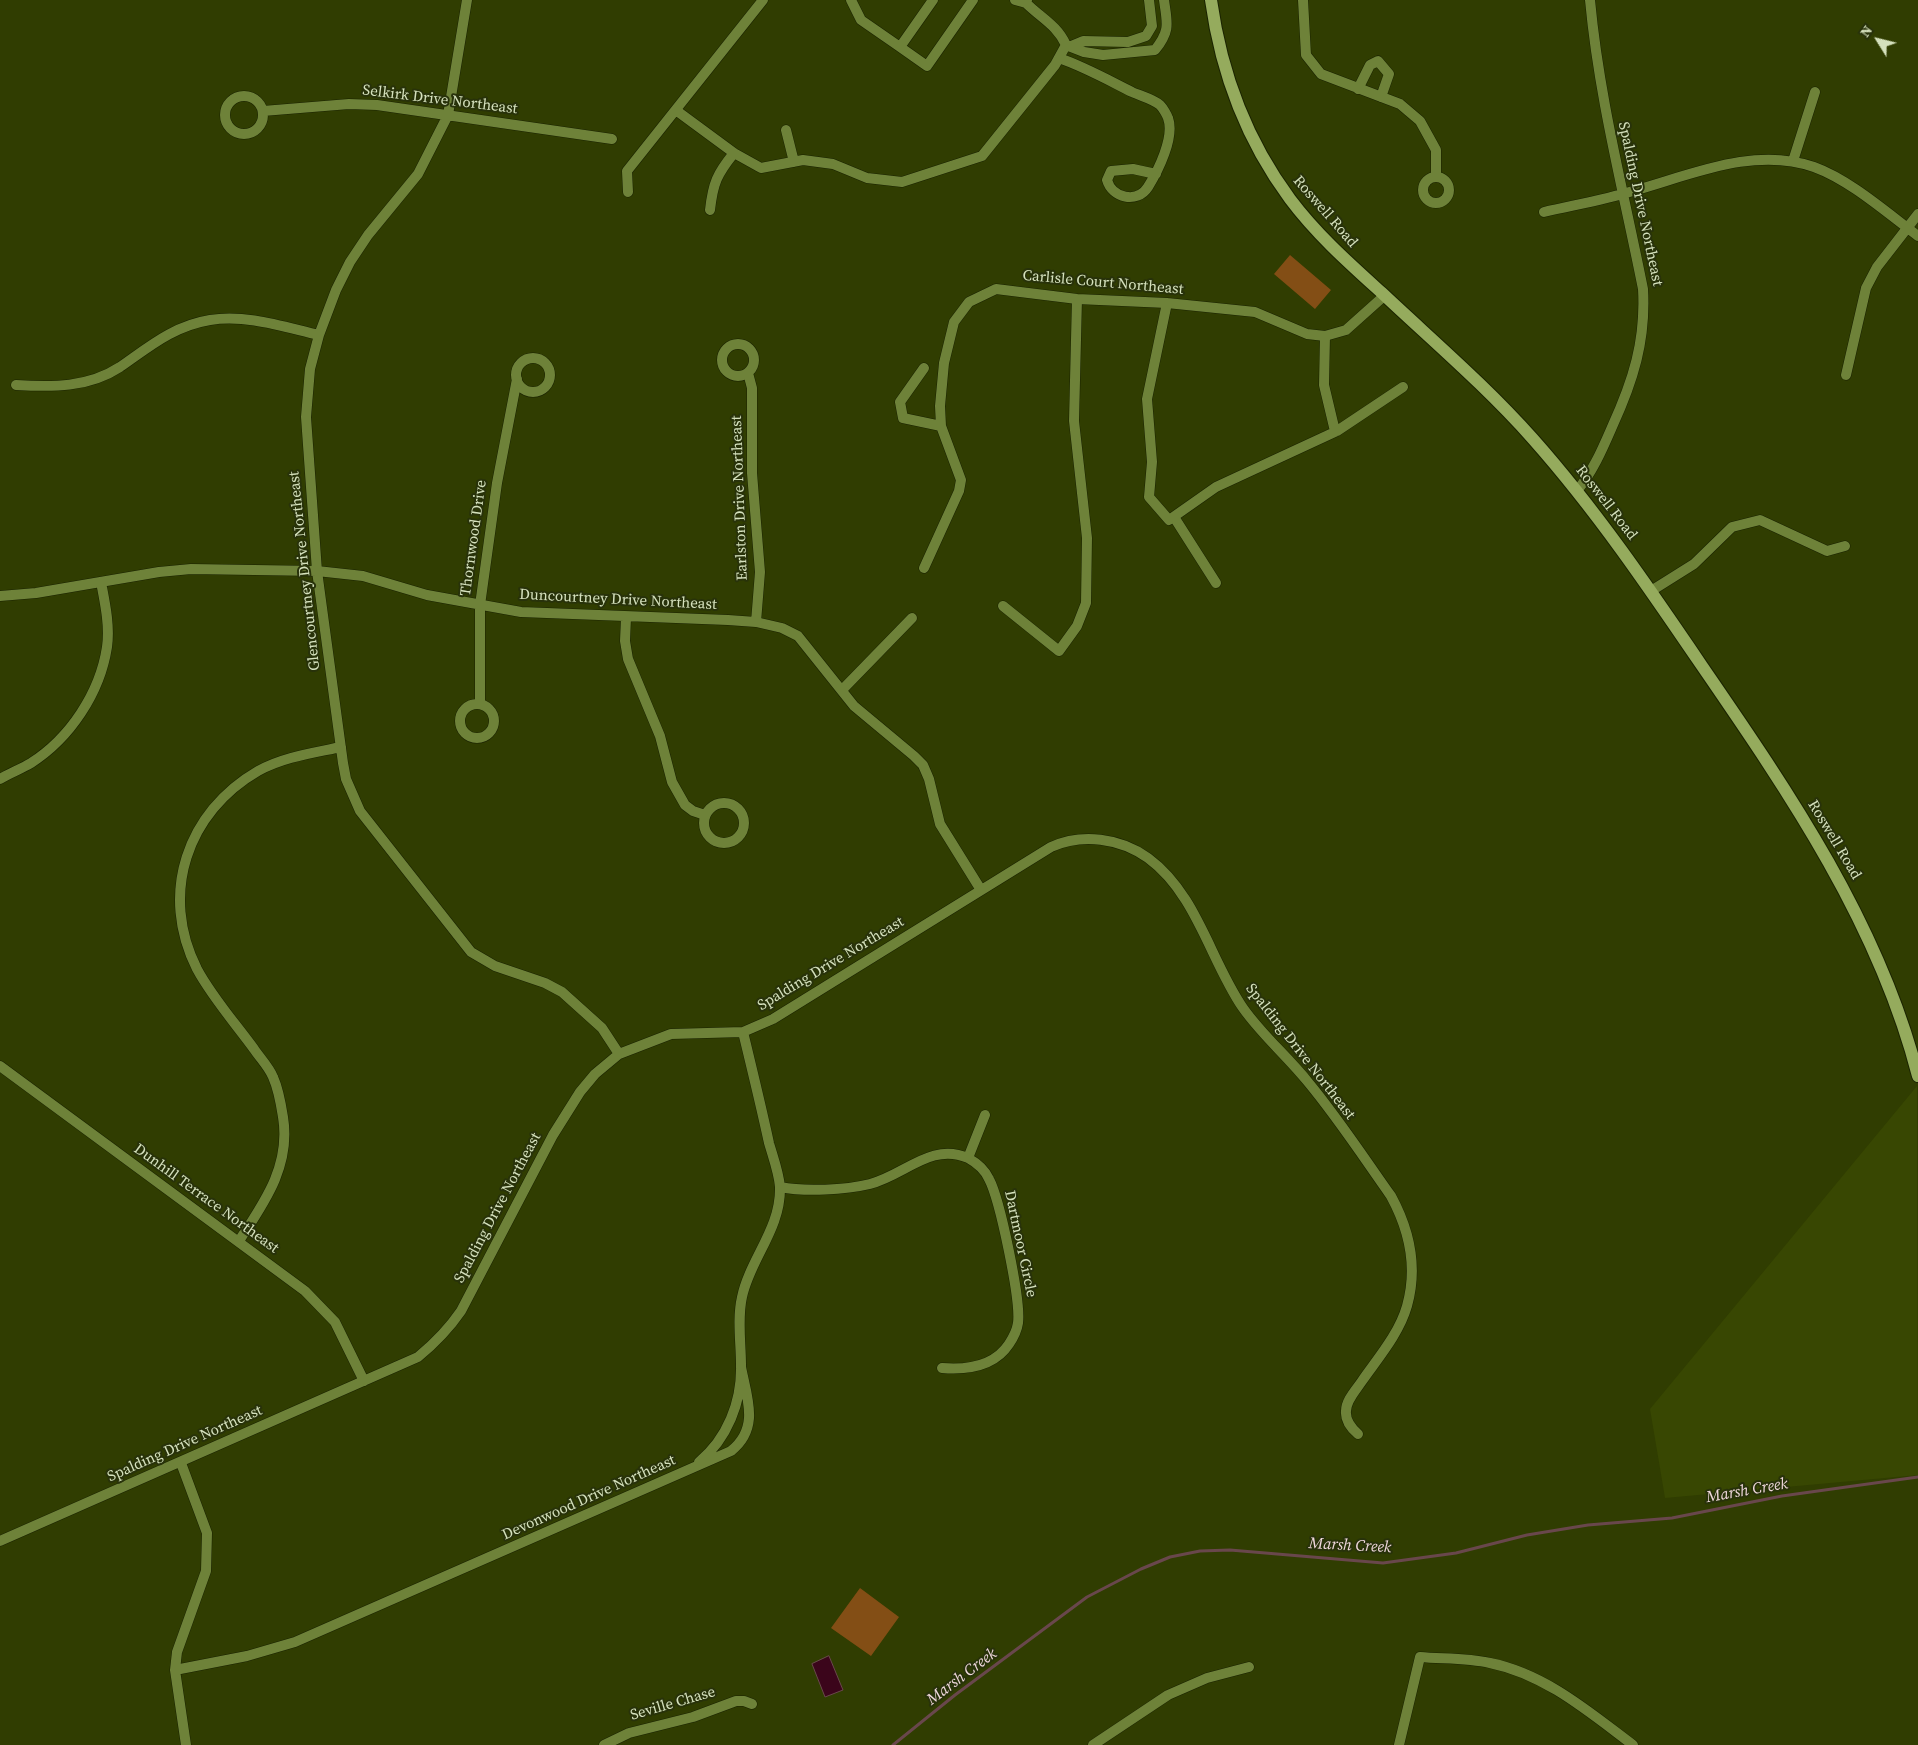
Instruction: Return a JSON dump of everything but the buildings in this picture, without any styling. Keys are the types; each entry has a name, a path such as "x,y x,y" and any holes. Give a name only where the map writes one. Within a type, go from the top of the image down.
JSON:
{"main road":[{"name":"Roswell Road","path":"1212,0 1222,54 1236,100 1255,142 1277,180 1313,226 1384,296 1490,394 1531,436 1577,491 1651,591 1732,709 1841,882 1874,947 1891,989 1918,1076"}],"street":[{"name":"Glencourtney Drive Northeast","path":"468,0 448,115 418,174 368,235 350,262 336,290 319,335 310,369 306,417 317,571 323,624 346,779 360,811 471,952 495,966 562,992 602,1028 619,1054"},
{"path":"628,192 627,171 677,111 763,0"},
{"path":"851,0 861,20 927,66 974,0"},
{"path":"900,47 933,0"},
{"path":"1015,0 1027,1 1037,14 1060,31 1069,45 1084,52 1104,55 1154,50 1163,40 1167,29 1164,0"},
{"path":"677,111 734,153 761,168 803,160 832,164 867,178 902,182 982,156 1069,45 1083,41 1128,42 1146,36 1152,26 1149,0"},
{"path":"1303,0 1306,55 1321,74 1400,104 1420,121 1436,150 1436,176"},
{"name":"Spalding Drive Northeast","path":"1577,491 1591,474 1630,389 1639,358 1644,305 1644,289 1608,129 1594,52 1590,0"},
{"path":"1059,58 1089,69 1160,106 1168,117 1170,126 1164,153 1156,174"},
{"path":"1358,89 1370,64 1378,61 1389,74 1381,97"},
{"path":"1793,161 1815,92"},
{"name":"Selkirk Drive Northeast","path":"263,111 349,104 448,115 612,139"},
{"path":"786,130 794,162"},
{"path":"710,210 712,184 720,170 734,153"},
{"path":"1544,212 1624,194 1745,160 1768,158 1793,161 1815,167 1836,177 1918,236"},
{"path":"1846,375 1866,288 1877,267 1918,214"},
{"name":"Carlisle Court Northeast","path":"924,568 959,491 961,480 941,426 940,406 946,355 954,322 969,302 996,288 1077,299 1168,304 1255,312 1307,334 1325,336"},
{"path":"1337,431 1334,428 1324,385 1325,336 1346,330 1384,296"},
{"path":"1003,606 1059,650 1077,626 1086,603 1088,538 1074,421 1077,299"},
{"path":"1168,304 1147,399 1152,462 1149,497 1169,520 1216,487 1337,431 1403,388"},
{"path":"16,385 51,387 83,382 118,368 146,347 168,334 209,320 248,319 319,335"},
{"path":"924,368 900,402 903,418 941,426"},
{"name":"Earlston Drive Northeast","path":"748,373 752,388 752,473 760,572 756,622"},
{"name":"Thornwood Drive","path":"480,704 480,605 497,483 517,379"},
{"path":"1174,516 1216,583"},
{"path":"1651,591 1694,564 1732,527 1760,520 1827,551 1845,546"},
{"name":"Duncourtney Drive Northeast","path":"0,596 36,594 158,572 191,569 317,571 363,576 427,594 480,605 541,614 756,622 782,628 798,636 854,706 923,765 929,779 940,824 980,890"},
{"path":"0,779 44,753 69,730 88,702 101,674 107,646 107,617 101,582"},
{"path":"626,618 625,641 628,659 660,736 672,782 685,804 693,811 705,816"},
{"path":"842,690 912,618"},
{"path":"238,1241 267,1199 277,1178 284,1148 283,1118 272,1073 208,986 190,952 180,912 182,870 191,844 202,822 219,800 237,784 260,770 283,760 341,747"},
{"path":"719,803 731,804 741,812 743,818 742,831 734,840 722,843 716,842 704,828 705,816 713,806 719,803"},
{"name":"Spalding Drive Northeast","path":"0,1541 181,1463 418,1357 449,1329 461,1312 553,1135 580,1092 595,1074 619,1054 671,1034 744,1032 802,1002 1051,847 1073,839 1092,838 1131,848 1148,858 1167,875 1183,896 1243,1008 1309,1082 1391,1196 1402,1216 1409,1238 1412,1260 1411,1285 1406,1307 1397,1330 1347,1403 1347,1420 1358,1434"},
{"name":"Devonwood Drive Northeast","path":"174,1670 248,1656 295,1642 693,1468 715,1447 729,1424 738,1399 741,1367 739,1330 742,1298 751,1270 772,1229 780,1187 744,1032"},
{"name":"Dunhill Terrace Northeast","path":"0,1066 305,1291 324,1309 344,1337 364,1381"},
{"path":"780,1187 793,1189 856,1187 886,1178 936,1153 952,1153 968,1158 985,1116"},
{"name":"Dartmoor Circle","path":"942,1368 975,1367 994,1360 1010,1343 1018,1323 1018,1310 1010,1260 992,1186 983,1169 968,1158"},
{"path":"693,1468 731,1451 746,1434 750,1416 741,1367"},
{"path":"181,1463 207,1533 206,1571 178,1652 174,1670 186,1745"},
{"path":"1399,1745 1420,1657 1489,1663 1521,1673 1551,1686 1633,1745"},
{"path":"1093,1745 1168,1695 1207,1678 1249,1667"},
{"name":"Seville Chase","path":"604,1745 629,1733 693,1717 736,1701 752,1704"}],"shaded area":[{"path":"1290,255 1331,290 1315,309 1274,274"},
{"path":"1917,1086 1918,1475 1665,1498 1650,1409"},
{"path":"860,1588 899,1617 871,1656 831,1628"},
{"path":"829,1656 843,1690 825,1697 812,1664"}],"waterway":[{"name":"Marsh Creek","path":"893,1745 955,1695 1087,1597 1141,1569 1170,1557 1200,1551 1230,1550 1383,1563 1456,1553 1527,1535 1588,1525 1672,1518 1782,1496 1918,1477"}]}
